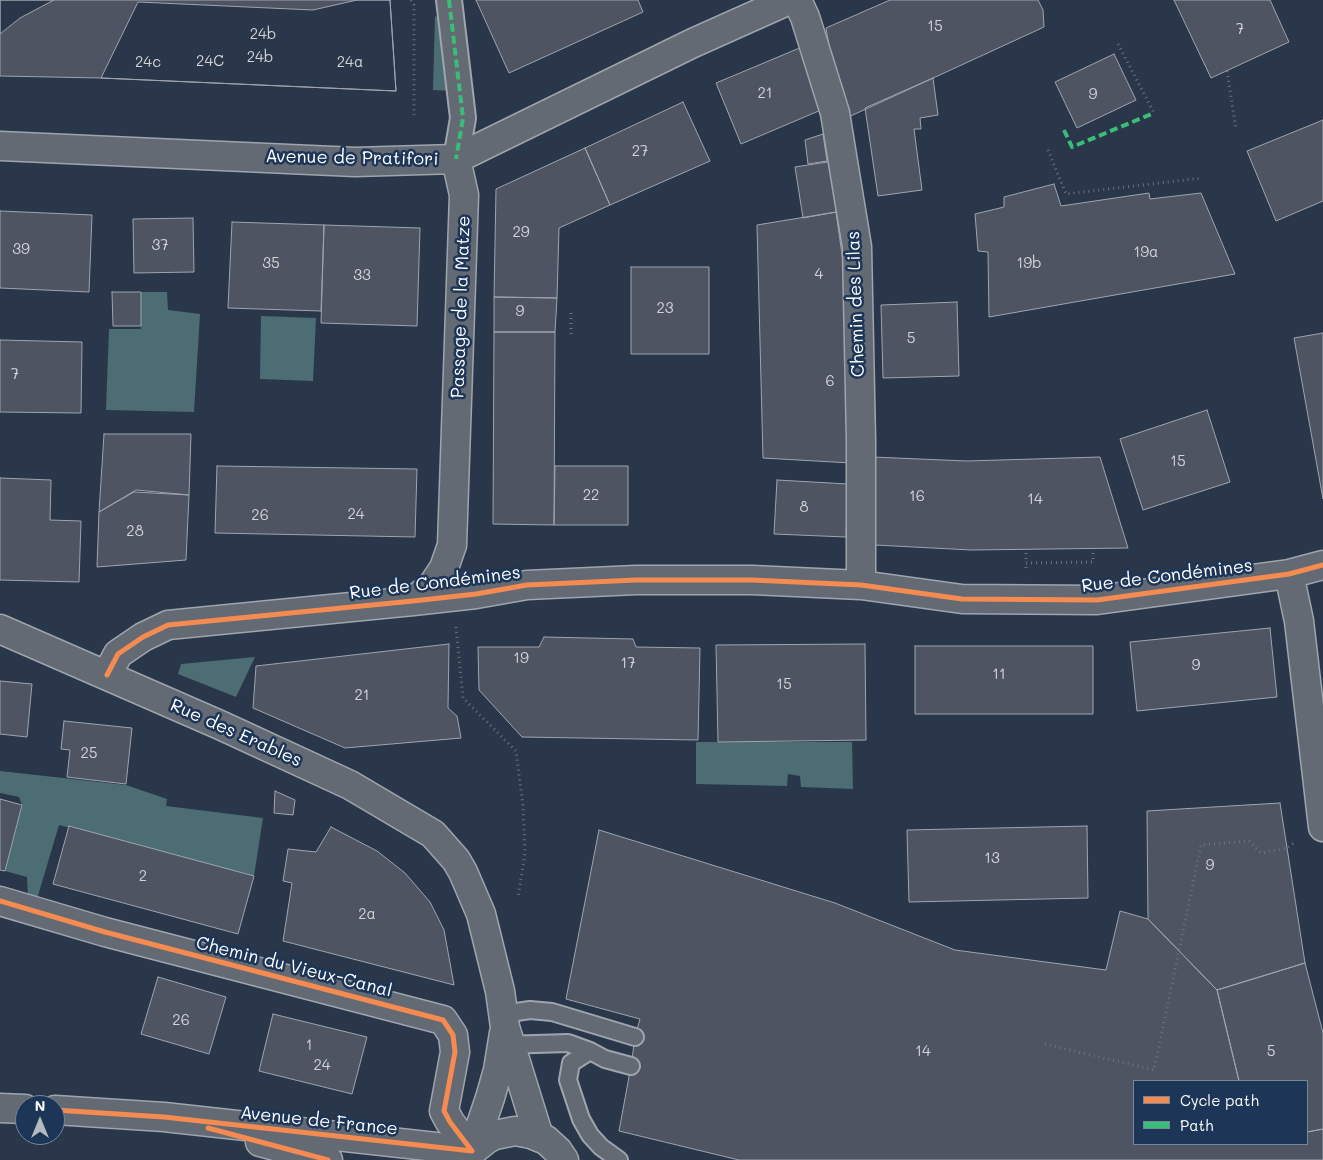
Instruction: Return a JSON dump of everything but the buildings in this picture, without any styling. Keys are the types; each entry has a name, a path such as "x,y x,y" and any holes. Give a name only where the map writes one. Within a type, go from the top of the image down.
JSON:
{"street":[{"name":"Passage de la Matze","path":"413,601 432,586 444,568 452,545 464,195 456,159 462,118 449,0"},
{"name":"Avenue de Pratifori","path":"0,146 355,162 456,159 693,43 789,0"},
{"name":"Chemin des Lilas","path":"797,0 805,17 835,113 857,247 861,441 860,585"},
{"name":"Rue de Condémines","path":"107,675 118,654 143,636 168,625 476,594 527,585 636,580 752,580 860,585 962,599 1097,600 1289,574 1323,565"},
{"path":"1289,574 1299,621 1323,827"},
{"name":"Rue des Erables","path":"0,629 350,784 433,834 456,860 481,914 500,991 505,1033"},
{"name":"Chemin du Vieux-Canal","path":"0,901 105,932 443,1020 453,1035 455,1052 444,1111 469,1155"},
{"path":"505,1033 539,1137"},
{"path":"469,1155 490,1098 505,1033"},
{"path":"0,1108 15,1108"},
{"name":"Avenue de France","path":"65,1111 164,1117 469,1155"},
{"name":"Avenue de France","path":"164,1117 328,1160"},
{"path":"469,1155 487,1139 505,1132 515,1131 531,1134 546,1140 558,1151 564,1160"}],"lane":[{"path":"505,1033 530,1010 552,1012 635,1037"},
{"path":"505,1033 568,1042 606,1059 631,1066"},
{"path":"590,1051 570,1063 568,1080 581,1120 590,1135 600,1147 619,1160"}],"path":[{"path":"411,0 414,5 414,115"},
{"path":"1118,44 1154,113"},
{"path":"1227,71 1236,129"},
{"path":"1048,150 1066,194 1202,178"},
{"path":"570,313 570,335"},
{"path":"1026,552 1026,576"},
{"path":"1026,563 1093,562 1093,552"},
{"path":"455,619 463,698 516,751 523,806 525,853 518,898"},
{"path":"1044,1044 1154,1070 1201,846 1249,841 1260,852 1287,848 1296,841"}],"green space":[{"path":"435,16 442,21 452,91 433,90"},
{"path":"141,292 167,292 168,310 200,314 194,412 106,410 109,329 141,329"},
{"path":"261,316 316,318 313,381 260,379"},
{"path":"255,657 236,697 178,674 181,664"},
{"path":"696,742 852,742 853,789 801,787 800,776 788,774 787,786 696,784"},
{"path":"0,771 126,785 167,799 166,806 263,818 254,876 59,825 37,899 28,898 27,877 5,871 22,805 19,797 0,793"}],"marked path":[{"path":"449,0 463,118 456,159"},
{"path":"1064,130 1072,147 1154,113"}],"cycle path":[{"path":"107,675 118,654 143,637 168,625 476,594 527,585 636,580 752,580 861,585 962,599 1097,600 1289,574 1323,565"},
{"path":"0,901 105,932 443,1020 453,1035 455,1052 444,1111 472,1151"},
{"path":"65,1111 164,1117 472,1151"},
{"path":"208,1128 328,1160"}]}
